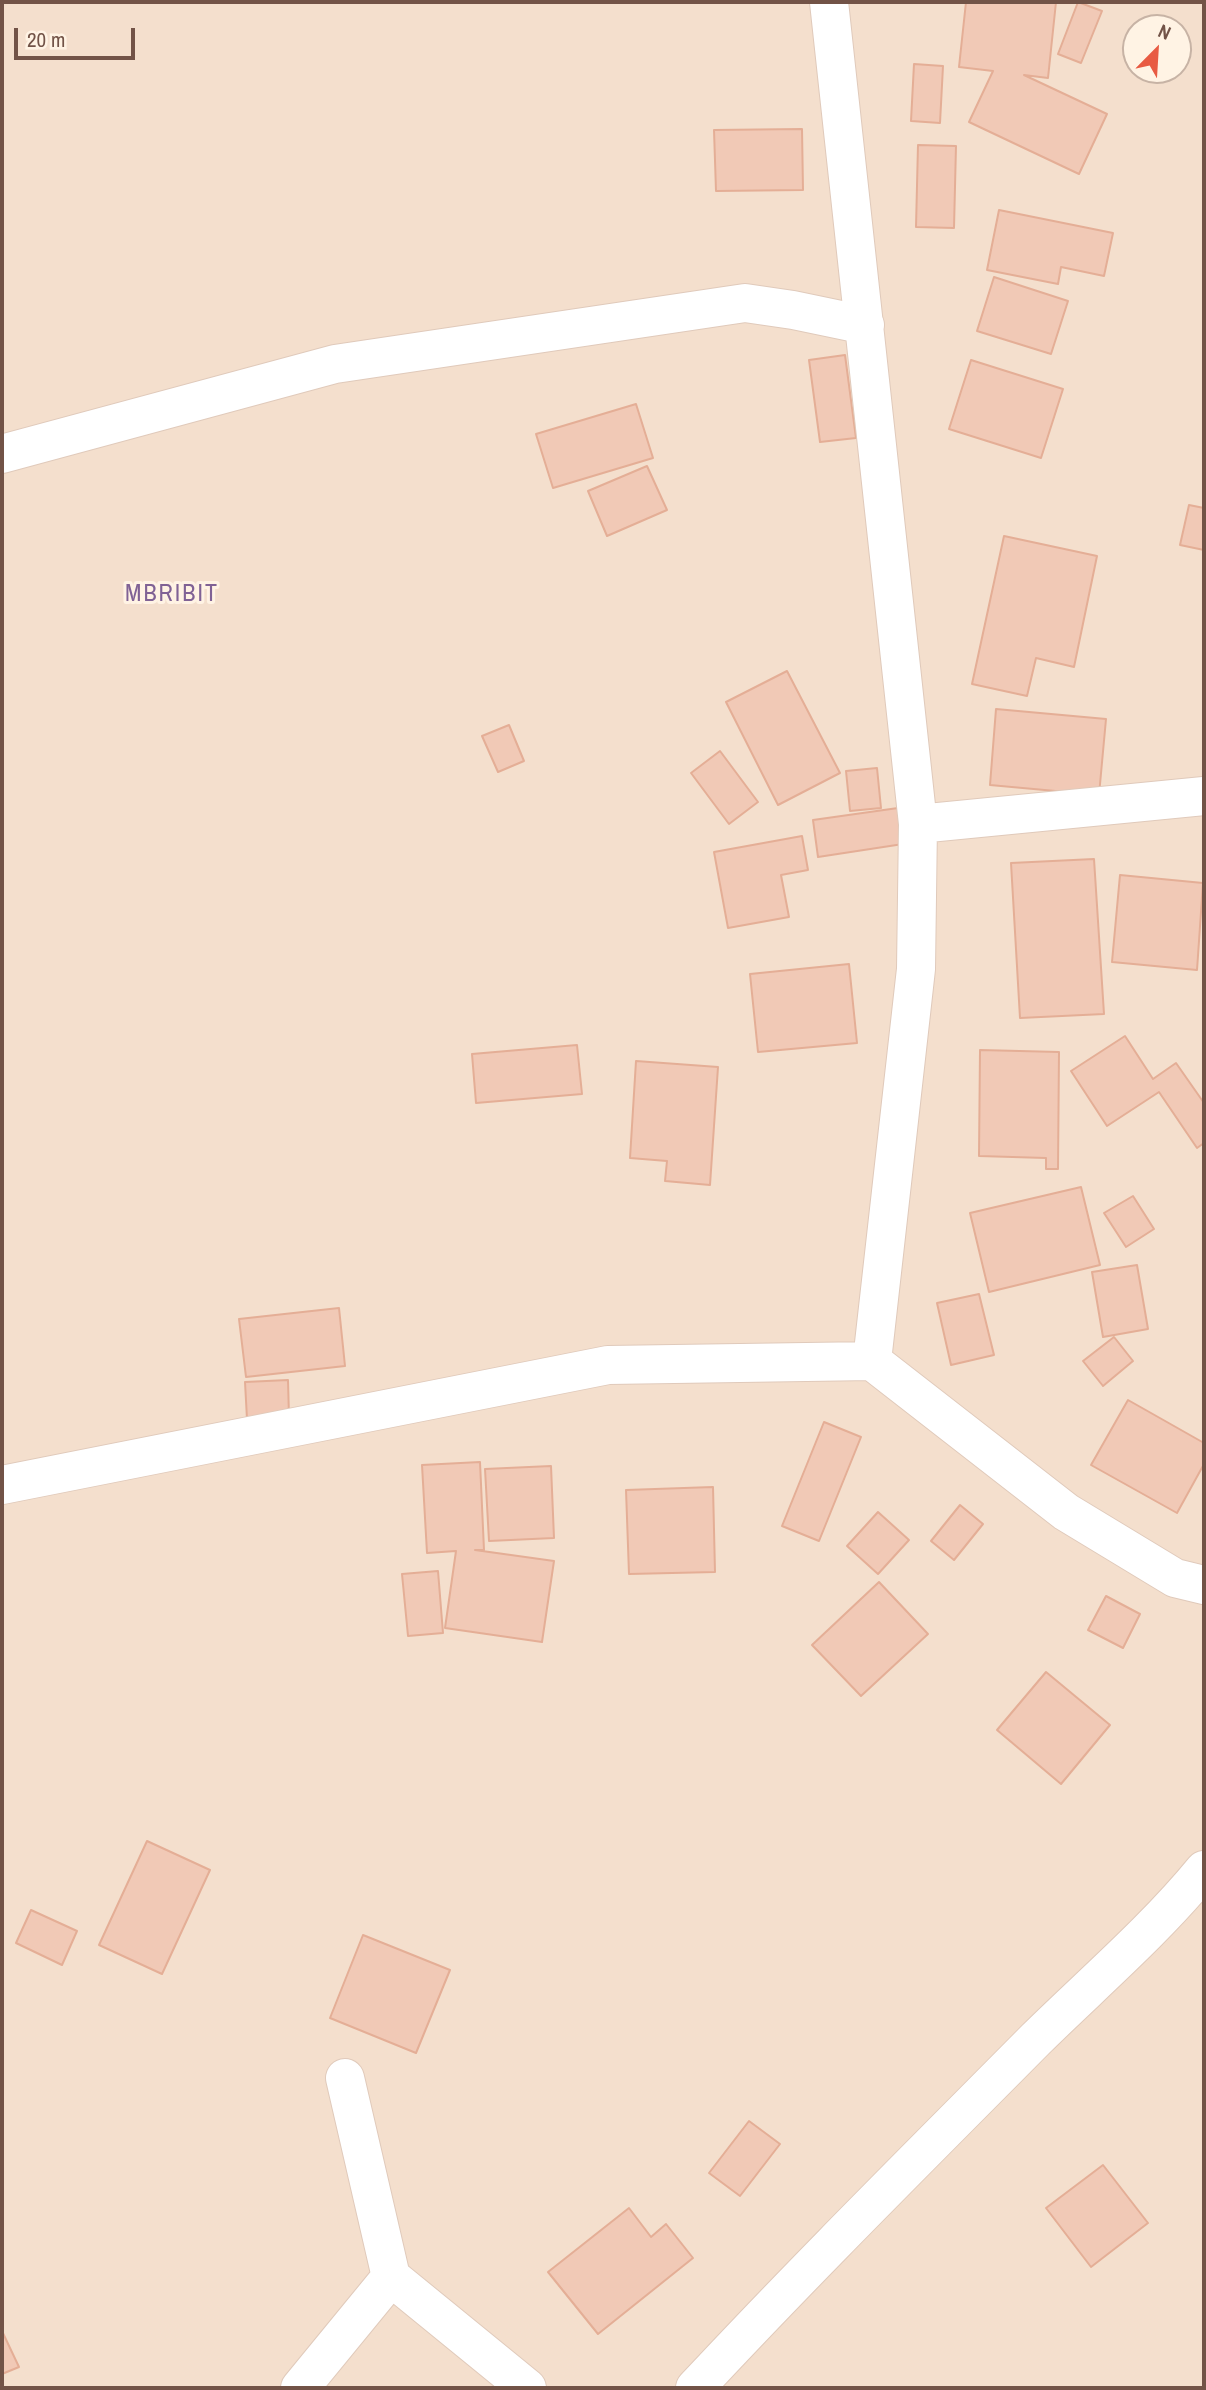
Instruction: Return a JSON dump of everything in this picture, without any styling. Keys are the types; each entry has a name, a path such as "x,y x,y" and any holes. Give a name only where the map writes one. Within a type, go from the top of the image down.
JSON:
{"street":[{"path":"829,2 918,824 916,969 872,1362"},
{"path":"2,454 349,362 745,303 865,325"},
{"path":"918,824 1204,796"},
{"path":"2,1485 608,1365 872,1362 1066,1512 1175,1578 1204,1585"},
{"path":"695,2388 789,2287 1043,2032 1179,1901 1204,1870"},
{"path":"345,2078 391,2277 527,2388"},
{"path":"300,2388 391,2277"}],"shaded area":[{"path":"2,2 1204,2 1204,2388 2,2388"}],"building":[{"path":"966,2 1056,2 1048,78 1024,75 1107,114 1079,174 969,122 993,71 959,67"},
{"path":"1078,2 1102,11 1081,63 1058,54"},
{"path":"914,64 943,66 940,123 911,121"},
{"path":"802,129 803,190 716,191 714,130"},
{"path":"918,145 956,146 954,228 916,227"},
{"path":"999,210 1113,233 1104,276 1061,267 1058,284 987,270"},
{"path":"994,277 1068,301 1051,354 977,331"},
{"path":"845,355 856,438 820,442 809,360"},
{"path":"971,360 1063,389 1041,458 949,429"},
{"path":"636,404 653,458 553,488 536,434"},
{"path":"647,466 667,510 607,536 588,491"},
{"path":"1189,505 1204,508 1204,550 1180,545"},
{"path":"1004,536 1097,556 1074,667 1036,658 1027,696 972,684"},
{"path":"787,671 840,773 778,805 726,702"},
{"path":"996,709 1106,719 1099,795 990,785"},
{"path":"509,725 524,761 498,772 482,736"},
{"path":"720,751 758,802 729,824 691,773"},
{"path":"877,768 881,808 850,811 846,771"},
{"path":"898,808 903,844 818,857 813,820"},
{"path":"802,836 808,870 781,875 789,917 728,928 714,852"},
{"path":"1094,859 1104,1014 1020,1018 1011,863"},
{"path":"1120,875 1203,883 1197,970 1112,962"},
{"path":"849,964 857,1043 758,1052 750,974"},
{"path":"1125,1036 1153,1079 1176,1063 1204,1103 1204,1143 1197,1148 1159,1092 1107,1126 1071,1071"},
{"path":"577,1045 582,1094 476,1103 472,1054"},
{"path":"980,1050 1059,1052 1058,1169 1046,1169 1046,1158 979,1156"},
{"path":"636,1061 718,1067 710,1185 665,1181 667,1161 630,1158"},
{"path":"1081,1187 1100,1265 989,1292 970,1213"},
{"path":"1133,1196 1154,1229 1126,1247 1104,1213"},
{"path":"1137,1265 1148,1329 1103,1337 1092,1272"},
{"path":"979,1294 994,1355 951,1365 937,1303"},
{"path":"339,1308 345,1366 246,1377 239,1319"},
{"path":"1114,1337 1133,1361 1103,1386 1083,1361"},
{"path":"288,1380 289,1417 247,1419 245,1382"},
{"path":"1128,1400 1204,1443 1204,1464 1177,1513 1091,1465"},
{"path":"824,1422 861,1437 819,1541 782,1526"},
{"path":"480,1462 484,1550 475,1550 554,1561 542,1642 445,1628 456,1551 427,1553 422,1465"},
{"path":"551,1466 554,1538 489,1541 485,1469"},
{"path":"713,1487 715,1572 629,1574 626,1490"},
{"path":"960,1505 983,1524 954,1560 931,1541"},
{"path":"878,1512 909,1540 878,1574 847,1546"},
{"path":"438,1571 443,1633 408,1636 402,1574"},
{"path":"879,1582 928,1634 861,1696 812,1645"},
{"path":"1106,1596 1140,1614 1123,1648 1088,1630"},
{"path":"1046,1672 1110,1725 1061,1784 997,1730"},
{"path":"147,1841 210,1870 162,1974 99,1945"},
{"path":"31,1910 77,1931 62,1965 16,1943"},
{"path":"363,1935 450,1970 416,2053 330,2018"},
{"path":"749,2121 780,2144 740,2196 709,2173"},
{"path":"1103,2165 1148,2223 1091,2267 1046,2208"},
{"path":"629,2208 651,2237 666,2224 693,2258 598,2334 548,2272"},
{"path":"2,2331 19,2367 2,2374"}],"district":[{"name":"MBRIBIT","path":"172,595"}]}
